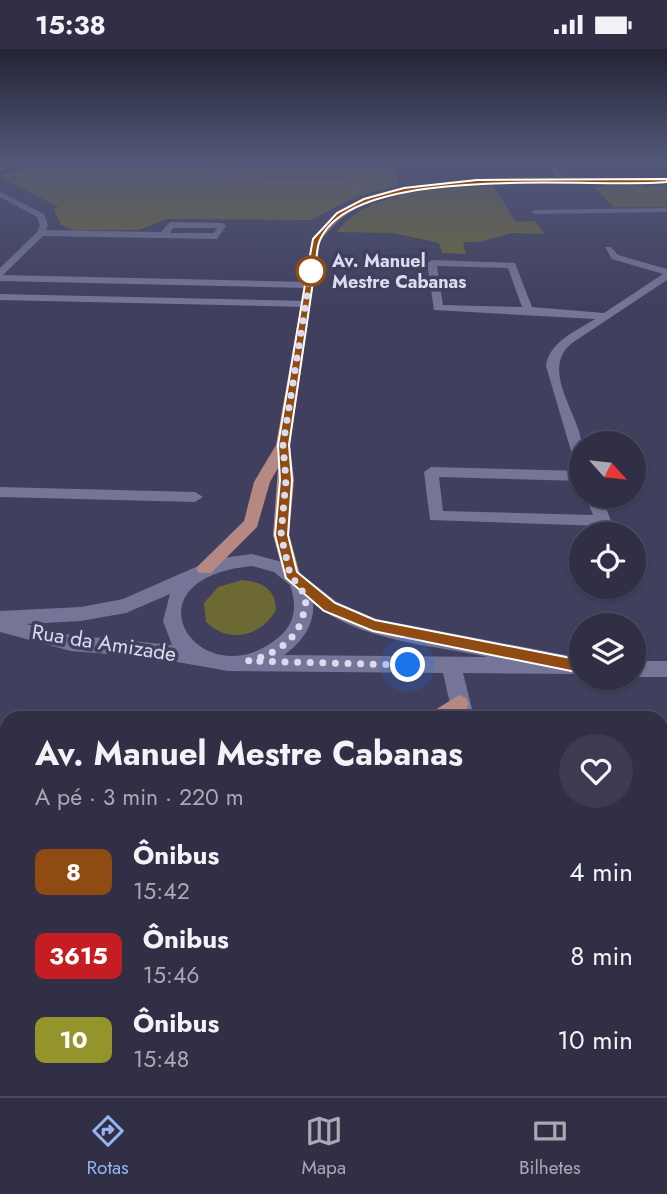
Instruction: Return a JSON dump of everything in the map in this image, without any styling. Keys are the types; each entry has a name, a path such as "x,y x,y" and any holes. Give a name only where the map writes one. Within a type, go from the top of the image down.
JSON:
{"main road":[{"path":"295,579 281,535 286,480 283,445 308,285 320,233 339,214 352,208"},
{"path":"198,573 251,523 262,482 283,445"}],"street":[{"path":"0,276 41,233 44,225 41,216 26,208"},
{"path":"535,212 667,211"},
{"path":"41,233 217,236 222,226 170,225 164,235"},
{"path":"608,249 615,257 667,274"},
{"path":"528,310 512,265 432,263 438,308 528,310 604,316"},
{"path":"571,431 552,372 551,360 557,349 667,274"},
{"path":"0,276 308,285"},
{"path":"0,297 306,304"},
{"path":"569,476 431,472 436,516 603,520 598,508"},
{"path":"0,492 195,497"},
{"name":"Rua da Amizade","path":"0,618 80,614 126,606 198,573 236,560 252,560 266,562 295,579 330,607 373,625 569,665"},
{"name":"Rua da Amizade","path":"198,573 174,600 172,628 180,642 192,653 209,660"},
{"name":"Rua da Amizade","path":"248,661 268,655 297,632 306,607 295,579"},
{"name":"Rua da Amizade","path":"0,625 71,643 149,649 228,663 248,661 569,666"},
{"path":"451,666 455,711"},
{"path":"646,669 667,669"}],"shaded area":[{"path":"57,208 334,208 311,220 167,219 139,230 73,230 61,225 54,210"},
{"path":"367,208 507,208 516,222 535,221 544,234 512,233 480,242 463,242 466,254 442,253 439,243 394,233 337,232"},
{"path":"242,580 267,588 274,597 276,610 270,619 253,631 234,635 224,633 206,622 204,603 218,587"}],"bus line":[{"name":"8","path":"352,208 339,214 320,233 316,239 312,261 283,445 286,480 281,535 290,574 330,607 373,625 569,665"}],"place":[{"name":"Av. Manuel Mestre Cabanas","path":"311,271"}],"route":[{"path":"311,271 283,445 286,480 281,535 290,574 305,595 306,607 297,632 284,645 268,655 248,661 408,665"}]}
